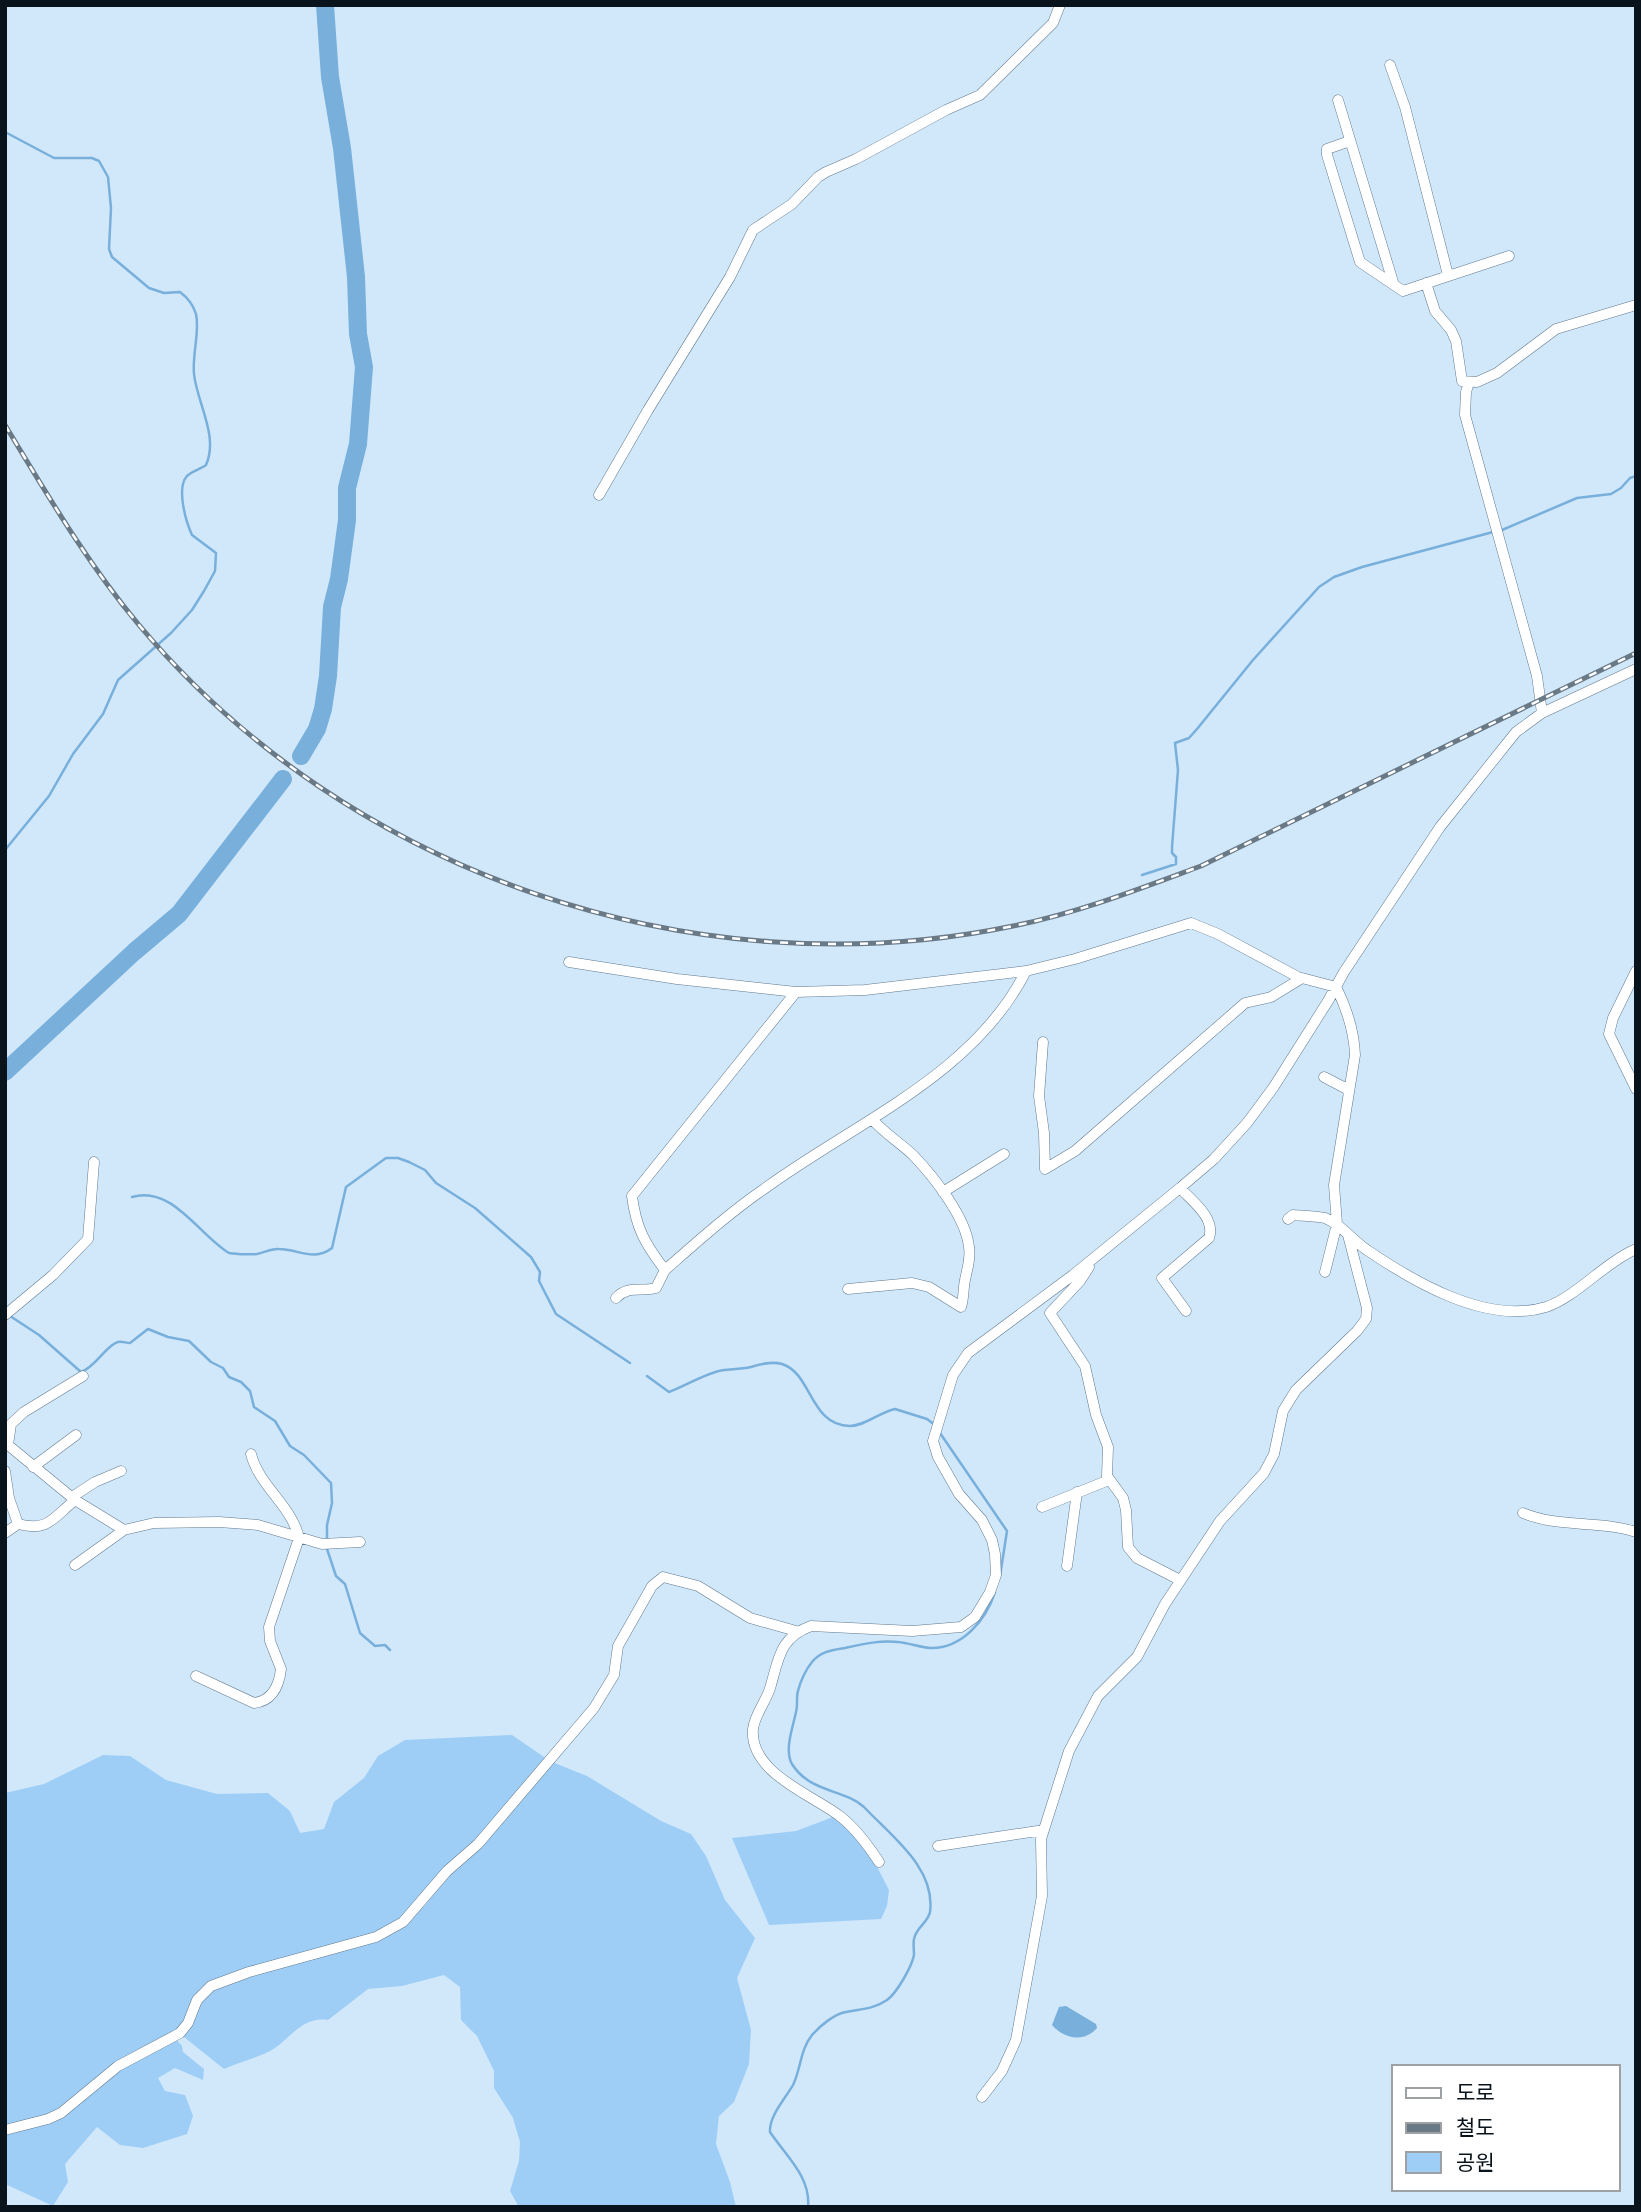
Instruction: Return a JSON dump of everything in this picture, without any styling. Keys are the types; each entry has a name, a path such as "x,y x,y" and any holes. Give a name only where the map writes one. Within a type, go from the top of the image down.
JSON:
{"street":[{"path":"599,495 730,277 753,230 792,204 826,172 980,95 1053,23 1060,5"},
{"path":"1390,65 1405,107 1448,275"},
{"path":"1338,100 1397,289 1403,291 1509,256"},
{"path":"1350,141 1326,149 1327,155 1360,262 1393,282"},
{"path":"1426,283 1435,311 1451,330 1456,341 1462,381 1469,382 1477,382 1497,373 1556,328 1636,305"},
{"path":"1469,382 1465,415 1537,676 1542,713"},
{"path":"879,1862 856,1830 839,1815 772,1772 754,1744 753,1730 788,1639 796,1631 811,1626 912,1631 961,1627 975,1617 990,1592 996,1575 992,1540 982,1520 960,1494 938,1457 933,1441 953,1375 968,1353 1094,1258 1180,1188 1214,1158 1247,1123 1273,1088 1440,827 1516,732 1542,713 1636,669"},
{"path":"569,962 677,979 796,992 865,990 1026,971 1191,923 1218,934 1302,978 1336,987 1345,1005 1354,1037 1355,1055 1334,1185 1337,1224 1325,1272"},
{"path":"616,1298 621,1292 630,1289 656,1288 665,1270 763,1189 928,1080 996,1017 1014,995 1026,971"},
{"path":"1636,971 1609,1034 1636,1089"},
{"path":"1043,1042 1039,1096 1045,1169 1075,1151 1245,1003 1271,997 1302,978"},
{"path":"665,1270 651,1251 635,1219 632,1196 796,992"},
{"path":"1324,1077 1349,1090"},
{"path":"848,1289 912,1283 929,1287 961,1307 969,1268 969,1246 961,1223 943,1192 931,1174 910,1152 883,1132 872,1119"},
{"path":"943,1192 1004,1154"},
{"path":"6,1314 53,1275 88,1239 94,1162"},
{"path":"1180,1188 1204,1214 1212,1232 1209,1238 1161,1279 1186,1311"},
{"path":"1288,1219 1293,1215 1324,1218 1337,1224 1365,1249 1423,1283 1465,1302 1503,1311 1520,1311 1552,1304 1614,1261 1636,1250"},
{"path":"982,2097 1002,2071 1016,2040 1042,1896 1041,1839 1069,1751 1098,1696 1137,1657 1180,1580 1220,1521 1264,1473 1274,1454 1283,1411 1296,1390 1366,1319 1367,1308 1348,1235"},
{"path":"1094,1258 1080,1281 1050,1313 1085,1366 1096,1415 1108,1447 1107,1476 1123,1498 1126,1510 1128,1547 1137,1558 1180,1580"},
{"path":"83,1376 24,1412 11,1424 7,1445 74,1498 124,1530"},
{"path":"33,1467 76,1435"},
{"path":"196,1676 254,1703 263,1702 273,1695 281,1669 271,1641 270,1627 299,1538 296,1525 264,1479 251,1454"},
{"path":"5,1471 9,1498 18,1524"},
{"path":"5,1533 18,1524 41,1527 95,1482 121,1471"},
{"path":"1042,1507 1109,1480"},
{"path":"1067,1566 1077,1492"},
{"path":"1523,1513 1536,1519 1604,1525 1636,1532"},
{"path":"75,1565 124,1530 154,1523 219,1522 258,1525 322,1544 360,1542"},
{"path":"5,2130 61,2113 128,2059 180,2034 188,2023 197,2000 211,1986 250,1972 376,1937 403,1922 447,1871 478,1844 594,1708 614,1675 618,1646 652,1586 663,1577 698,1586 750,1618 796,1631"},
{"path":"938,1846 1044,1829"}],"green space":[{"path":"512,1735 547,1759 474,1845 400,1921 377,1934 208,1983 200,1989 175,2038 182,2046 183,2052 204,2069 203,2080 175,2068 158,2078 165,2091 185,2095 193,2116 187,2134 143,2148 120,2145 97,2127 65,2164 68,2182 53,2206 5,2184 5,1793 44,1784 103,1755 130,1756 166,1780 217,1794 268,1793 290,1811 300,1833 324,1829 334,1802 364,1778 378,1756 405,1740"},
{"path":"552,1762 587,1776 661,1821 691,1834 706,1856 725,1900 755,1938 737,1978 751,2030 749,2064 734,2102 719,2116 716,2144 736,2207 519,2207 510,2191 519,2161 520,2142 513,2118 494,2088 494,2071 477,2036 461,2020 460,1987 444,1975 402,1986 368,1989 328,2020 309,2022 274,2049 224,2069 184,2037 198,2006 211,1988 407,1923 427,1903 446,1875"},
{"path":"833,1817 850,1828 874,1861 889,1890 887,1906 881,1919 769,1925 732,1838 796,1831"}],"shaded area":[{"path":"1066,2006 1096,2024 1097,2028 1080,2037 1068,2036 1057,2030 1052,2025 1059,2007"}],"waterway":[{"path":"301,756 317,729 323,709 332,607 339,579 347,520 347,488 358,444 364,367 358,334 356,277 342,148 330,77 325,5"},
{"path":"5,132 54,158 92,158 99,161 108,177 111,208 109,249 112,257 149,288 164,293 180,292 193,307 197,328 194,374 210,443 206,465 187,476 182,497 192,535 216,553 215,571 192,610 171,633 118,680 103,714 73,754 49,796 5,850"},
{"path":"1502,530 1577,498 1611,494 1636,476"},
{"path":"1142,875 1176,864 1176,857 1172,853 1178,770 1175,743 1189,738 1253,660 1319,587 1334,577 1362,567 1493,532"},
{"path":"5,1072 134,952 179,914 283,779"},
{"path":"132,1197 146,1195 160,1198 184,1214 229,1253 257,1254 276,1249 319,1254 332,1248 346,1187 386,1158 398,1158 425,1170 436,1183 475,1208 531,1257 540,1272 539,1281 556,1314 630,1363"},
{"path":"10,1316 39,1335 81,1372 91,1366 109,1347 120,1342 130,1343 148,1329 189,1341 211,1362 223,1368 229,1377 241,1382 250,1391 254,1407 275,1421 290,1446 304,1455 331,1483 332,1503 327,1540"},
{"path":"647,1376 669,1392 718,1371 778,1363 792,1369 800,1377 819,1409 837,1424 856,1425 895,1409 927,1419 935,1425"},
{"path":"940,1433 1007,1531 1000,1576"},
{"path":"327,1549 336,1576 345,1584 360,1633 375,1646 385,1645 390,1650"},
{"path":"808,2207 802,2176 770,2132 772,2120 793,2085 805,2047 815,2032 837,2015 882,2003 891,1997 899,1986 913,1960 915,1935 929,1916 930,1896 919,1867 864,1807 856,1801 817,1786 799,1773 792,1764 789,1745 799,1687 812,1662 827,1652 885,1642 930,1648 952,1644 979,1622 995,1592"}],"railway":[{"path":"5,425 85,553 139,625 223,712 319,786 423,847 535,894 651,925 771,942 892,942 1013,926 1108,900 1201,866 1636,653"}]}
